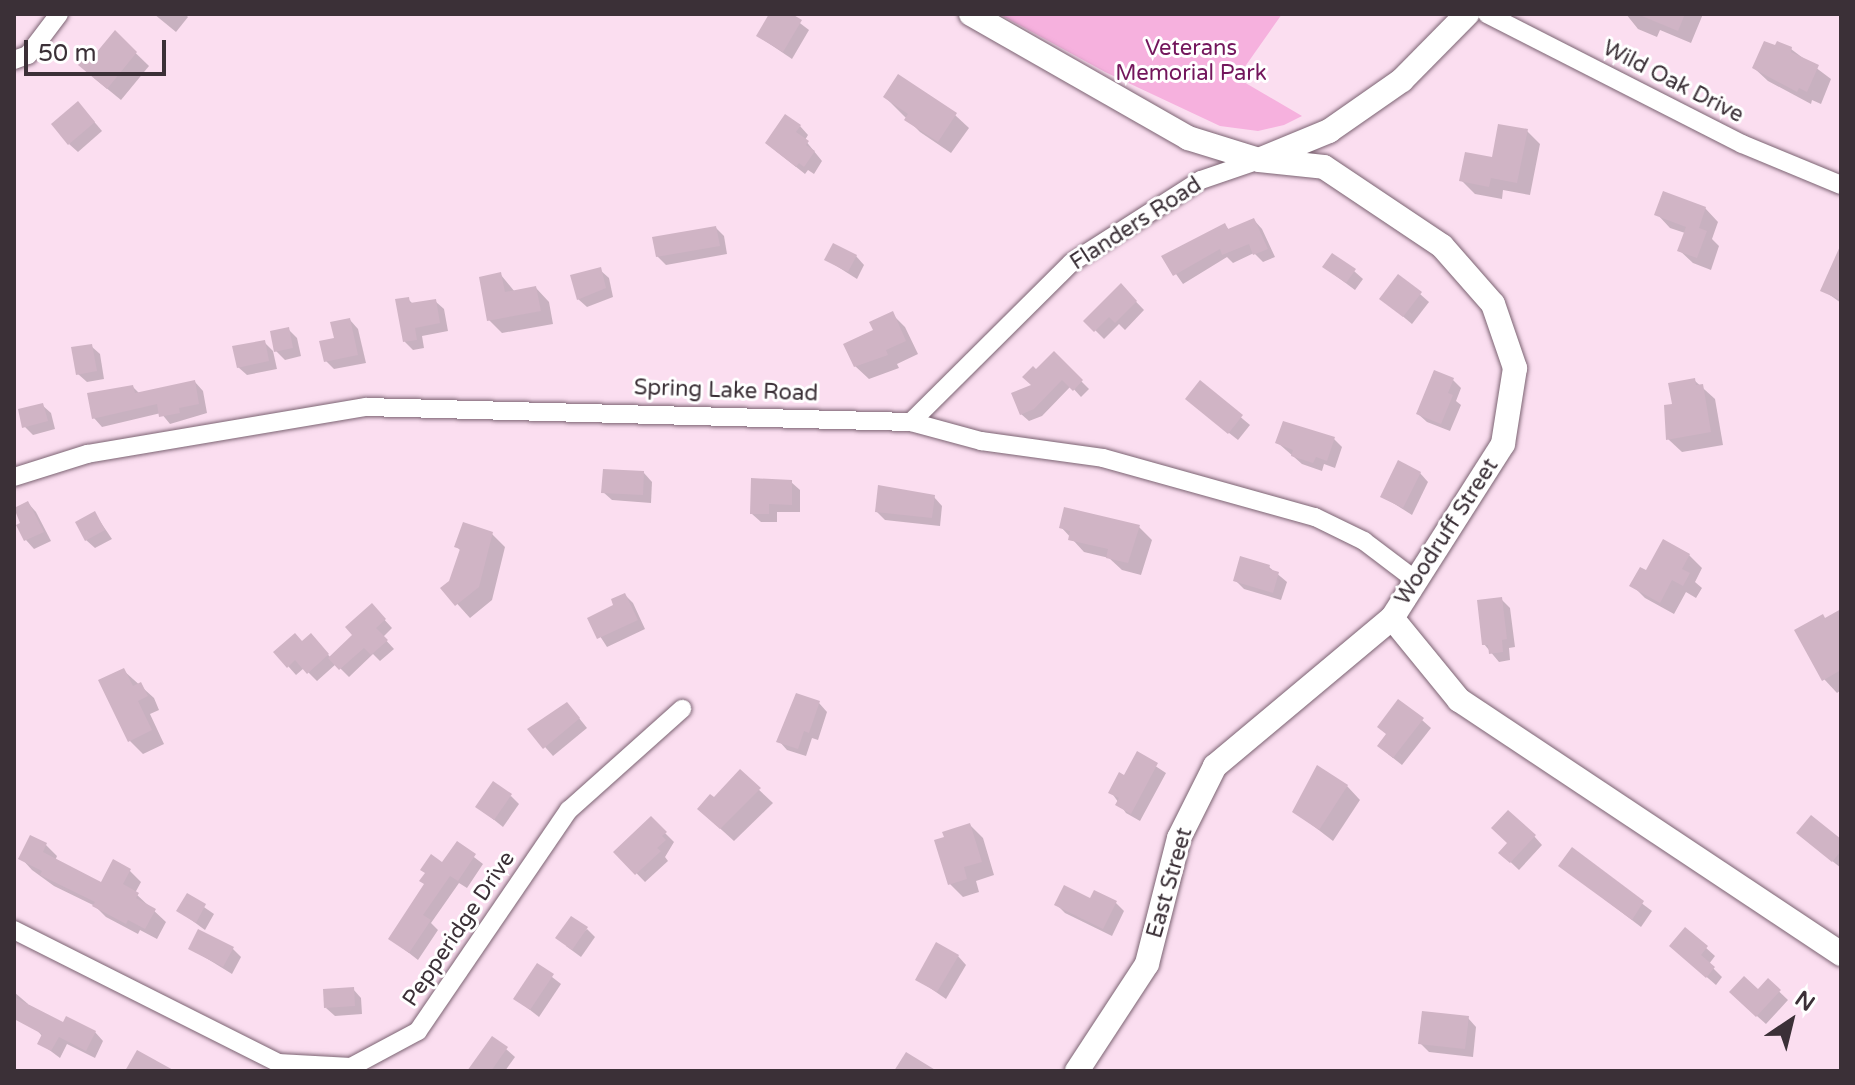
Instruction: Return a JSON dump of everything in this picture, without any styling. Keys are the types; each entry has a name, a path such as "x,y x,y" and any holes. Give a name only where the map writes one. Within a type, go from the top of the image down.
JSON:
{"street":[{"path":"14,60 28,55 59,14"},
{"name":"Woodruff Street","path":"971,14 1188,138 1259,160 1324,167 1442,246 1493,304 1515,368 1503,444 1414,579 1392,618 1459,700 1841,954"},
{"name":"Flanders Road","path":"911,422 1071,263 1201,180 1329,131 1402,80 1467,14"},
{"name":"Wild Oak Drive","path":"1487,14 1742,144 1841,185"},
{"name":"Spring Lake Road","path":"14,477 87,454 366,407 911,422 981,441 1103,458 1315,517 1364,541 1414,579"},
{"name":"East Street","path":"1077,1071 1147,964 1179,838 1215,766 1392,618"},
{"name":"Pepperidge Drive","path":"14,930 278,1063 351,1067 418,1031 569,810 682,709"}],"green space":[{"name":"Veterans Memorial Park","path":"999,14 1282,14 1237,78 1302,116 1284,125 1258,131 1220,126 1105,72"}],"building":[{"path":"769,14 792,14 802,20 783,52 756,36"},
{"path":"1637,14 1685,14 1678,31"},
{"path":"115,30 137,52 107,89 78,65 92,49 96,53"},
{"path":"1764,41 1775,45 1777,41 1792,47 1791,52 1819,65 1807,92 1799,88 1797,92 1752,68"},
{"path":"898,74 957,113 938,142 904,120 908,114 883,97"},
{"path":"78,101 95,122 68,145 51,124"},
{"path":"785,114 801,125 796,132 809,141 806,145 815,151 804,167 799,163 796,167 765,143"},
{"path":"1498,124 1528,129 1517,183 1491,178 1489,187 1459,181 1465,152 1492,157"},
{"path":"1663,191 1706,207 1699,228 1707,231 1697,258 1677,251 1686,227 1654,215"},
{"path":"1254,218 1268,249 1253,255 1249,244 1222,255 1220,249 1173,276 1161,256 1225,223 1228,229"},
{"path":"716,226 720,246 656,257 652,237"},
{"path":"833,243 857,255 848,272 824,260"},
{"path":"1841,244 1841,300 1820,291"},
{"path":"1332,253 1356,269 1346,283 1322,267"},
{"path":"601,267 606,288 577,300 570,275"},
{"path":"501,272 505,292 536,286 541,311 487,321 479,277"},
{"path":"1398,274 1422,292 1403,317 1379,299"},
{"path":"1121,283 1137,301 1115,323 1109,317 1094,332 1083,321"},
{"path":"409,297 410,303 436,299 440,323 415,328 417,340 403,342 395,299"},
{"path":"893,311 906,341 886,350 888,355 854,367 843,344 873,330 869,322"},
{"path":"350,318 358,355 324,362 319,341 334,338 330,322"},
{"path":"289,327 293,348 274,352 270,331"},
{"path":"265,340 269,361 237,368 232,346"},
{"path":"92,344 97,371 76,375 71,347"},
{"path":"1054,351 1083,380 1073,391 1062,380 1034,409 1020,415 1011,393 1031,385 1022,377 1033,366 1036,369"},
{"path":"1434,370 1454,378 1448,393 1453,395 1441,424 1416,414"},
{"path":"1695,378 1696,385 1703,384 1711,432 1666,440 1664,405 1672,404 1668,383"},
{"path":"195,380 199,404 179,408 180,413 159,417 157,404 92,419 87,393 133,385 135,393"},
{"path":"1200,380 1243,415 1228,434 1185,399"},
{"path":"43,403 48,421 22,428 18,409"},
{"path":"1283,421 1335,437 1327,461 1316,457 1313,463 1291,456 1293,450 1275,443"},
{"path":"1398,460 1421,472 1403,508 1380,497"},
{"path":"603,469 644,471 643,495 601,493"},
{"path":"751,478 792,480 792,505 769,504 769,514 750,514"},
{"path":"878,485 935,495 932,518 875,512"},
{"path":"28,501 44,532 24,541 16,525 20,523 14,508"},
{"path":"1064,507 1140,525 1128,563 1106,558 1108,549 1068,540 1070,531 1059,528"},
{"path":"95,511 105,530 85,541 75,522"},
{"path":"463,522 493,532 479,587 455,606 440,588 449,581 460,549 454,547"},
{"path":"1663,539 1690,554 1682,569 1690,573 1683,586 1672,580 1660,603 1629,586 1640,567 1646,570"},
{"path":"1240,556 1270,565 1269,569 1279,572 1273,593 1233,581"},
{"path":"625,593 638,620 597,639 587,618 613,605 611,599"},
{"path":"1502,597 1507,639 1502,640 1503,652 1489,654 1488,645 1482,645 1477,600"},
{"path":"372,603 386,619 376,628 388,640 371,655 364,648 339,670 328,658 352,635 345,627"},
{"path":"1841,609 1841,670 1822,681 1794,630 1823,614 1825,618"},
{"path":"295,633 302,641 311,633 329,654 307,674 295,660 287,668 273,652"},
{"path":"124,668 133,686 141,682 148,696 138,701 152,730 128,742 98,680"},
{"path":"796,693 820,701 809,733 804,731 798,749 776,742"},
{"path":"1398,699 1424,718 1393,758 1377,746 1386,734 1377,727"},
{"path":"567,702 580,718 543,749 527,729"},
{"path":"1137,751 1158,763 1131,814 1115,805 1119,798 1108,793 1119,772 1124,775"},
{"path":"1317,765 1348,785 1319,830 1292,812"},
{"path":"740,769 761,788 720,829 697,809 710,794 714,797"},
{"path":"493,781 512,794 494,820 475,807"},
{"path":"1508,810 1536,835 1510,863 1498,853 1507,843 1491,828"},
{"path":"1811,815 1841,839 1841,851 1832,862 1796,833"},
{"path":"651,816 667,832 662,836 666,840 657,848 661,851 635,875 613,852"},
{"path":"970,823 982,862 964,867 967,879 948,885 934,840 944,837 942,832"},
{"path":"30,835 47,843 43,852 101,882 113,859 131,869 123,884 139,893 136,898 156,909 145,929 128,920 126,924 92,906 95,902 40,875 42,871 18,859"},
{"path":"457,841 476,854 458,881 450,876 423,915 431,920 409,953 388,939 424,884 419,881 425,873 420,870 431,854 442,862"},
{"path":"1572,847 1644,901 1632,920 1558,866"},
{"path":"1064,885 1090,898 1094,890 1117,901 1103,929 1054,905"},
{"path":"187,893 206,904 196,923 176,911"},
{"path":"571,916 588,927 572,950 555,938"},
{"path":"1685,927 1708,946 1701,955 1715,967 1706,978 1669,946"},
{"path":"198,929 234,947 223,967 188,949"},
{"path":"936,942 959,955 937,992 915,980"},
{"path":"537,963 554,974 530,1010 513,999"},
{"path":"1744,976 1758,989 1768,978 1781,990 1756,1017 1729,992"},
{"path":"354,987 355,1006 324,1008 323,989"},
{"path":"14,997 63,1022 66,1016 96,1031 86,1051 59,1037 51,1051 37,1044 42,1034 14,1019"},
{"path":"1422,1011 1469,1016 1465,1049 1418,1044"},
{"path":"492,1036 508,1047 491,1071 467,1071"},
{"path":"137,1050 175,1071 125,1071"},
{"path":"906,1052 937,1071 894,1071"}]}
